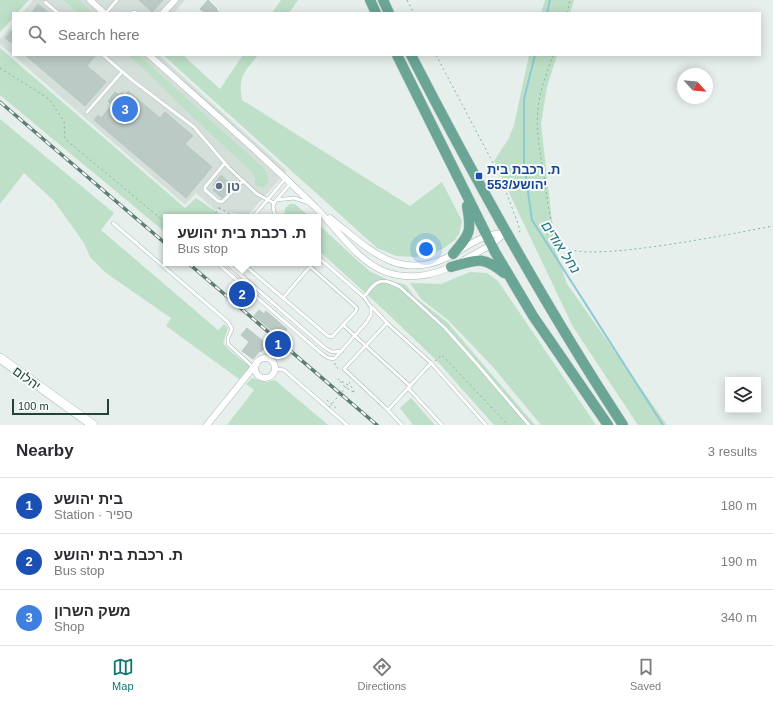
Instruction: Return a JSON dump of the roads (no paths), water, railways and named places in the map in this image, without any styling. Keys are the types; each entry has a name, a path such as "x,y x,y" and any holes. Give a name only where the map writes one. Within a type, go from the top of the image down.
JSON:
{"main road":[{"path":"370,0 376,12"},
{"path":"383,0 389,12"},
{"path":"397,56 464,192 510,277 533,316 608,425"},
{"path":"412,56 506,232 584,366 623,425"},
{"path":"453,254 465,240 471,223 464,192"},
{"path":"451,267 476,260 482,260 493,264 510,277"}],"street":[{"path":"90,0 104,12"},
{"path":"164,12 175,0"},
{"path":"150,56 288,181 361,255 378,268 398,275 421,276 440,272 451,267 489,240 506,232"},
{"path":"314,206 368,248 390,262 400,265 420,265 436,262 506,232"},
{"name":"יהלום","path":"0,358 93,425"},
{"path":"207,425 243,380 252,375 261,358 267,358 273,361 276,369 273,375 267,378 260,377 256,368"}],"lane":[{"path":"106,12 118,0"},
{"path":"45,2 57,12"},
{"path":"104,56 122,72 194,127 225,163 257,194 267,200 275,202 294,198 314,206"},
{"path":"87,112 122,72"},
{"path":"225,163 205,187 205,190 218,201 222,202 243,181"},
{"path":"255,214 267,200 288,181"},
{"path":"274,214 273,207 275,202 288,181"},
{"path":"114,223 163,266"},
{"path":"321,260 364,296 371,307 431,363 486,425"},
{"path":"164,266 228,322 232,329 228,338 228,344 256,368"},
{"path":"220,266 329,359 335,358 369,320 371,315 371,307"},
{"path":"230,266 325,348 332,352 342,351"},
{"path":"246,266 283,298 330,337 334,335 356,310 356,307 310,266 283,298"},
{"path":"364,296 373,284 377,282 393,283 400,287 445,328 498,387 529,425"},
{"path":"388,323 344,369 402,425"},
{"path":"343,325 409,387 442,425"},
{"path":"388,410 431,363"},
{"path":"276,369 284,370 347,425"}],"waterway":[{"name":"נחל אודים","path":"547,12 550,0"},
{"name":"נחל אודים","path":"535,56 524,99 524,164 532,220 663,425"}],"railway":[{"path":"0,102 163,241"},
{"path":"192,266 377,425"}],"place":[{"name":"משק השרון","path":"125,109"},
{"name":"ת. רכבת בית יהושע/553","path":"479,176"},
{"name":"טן","path":"219,186"},
{"name":"ת. רכבת בית יהושע","path":"242,294"},
{"name":"בית יהושע","path":"278,344"}]}
